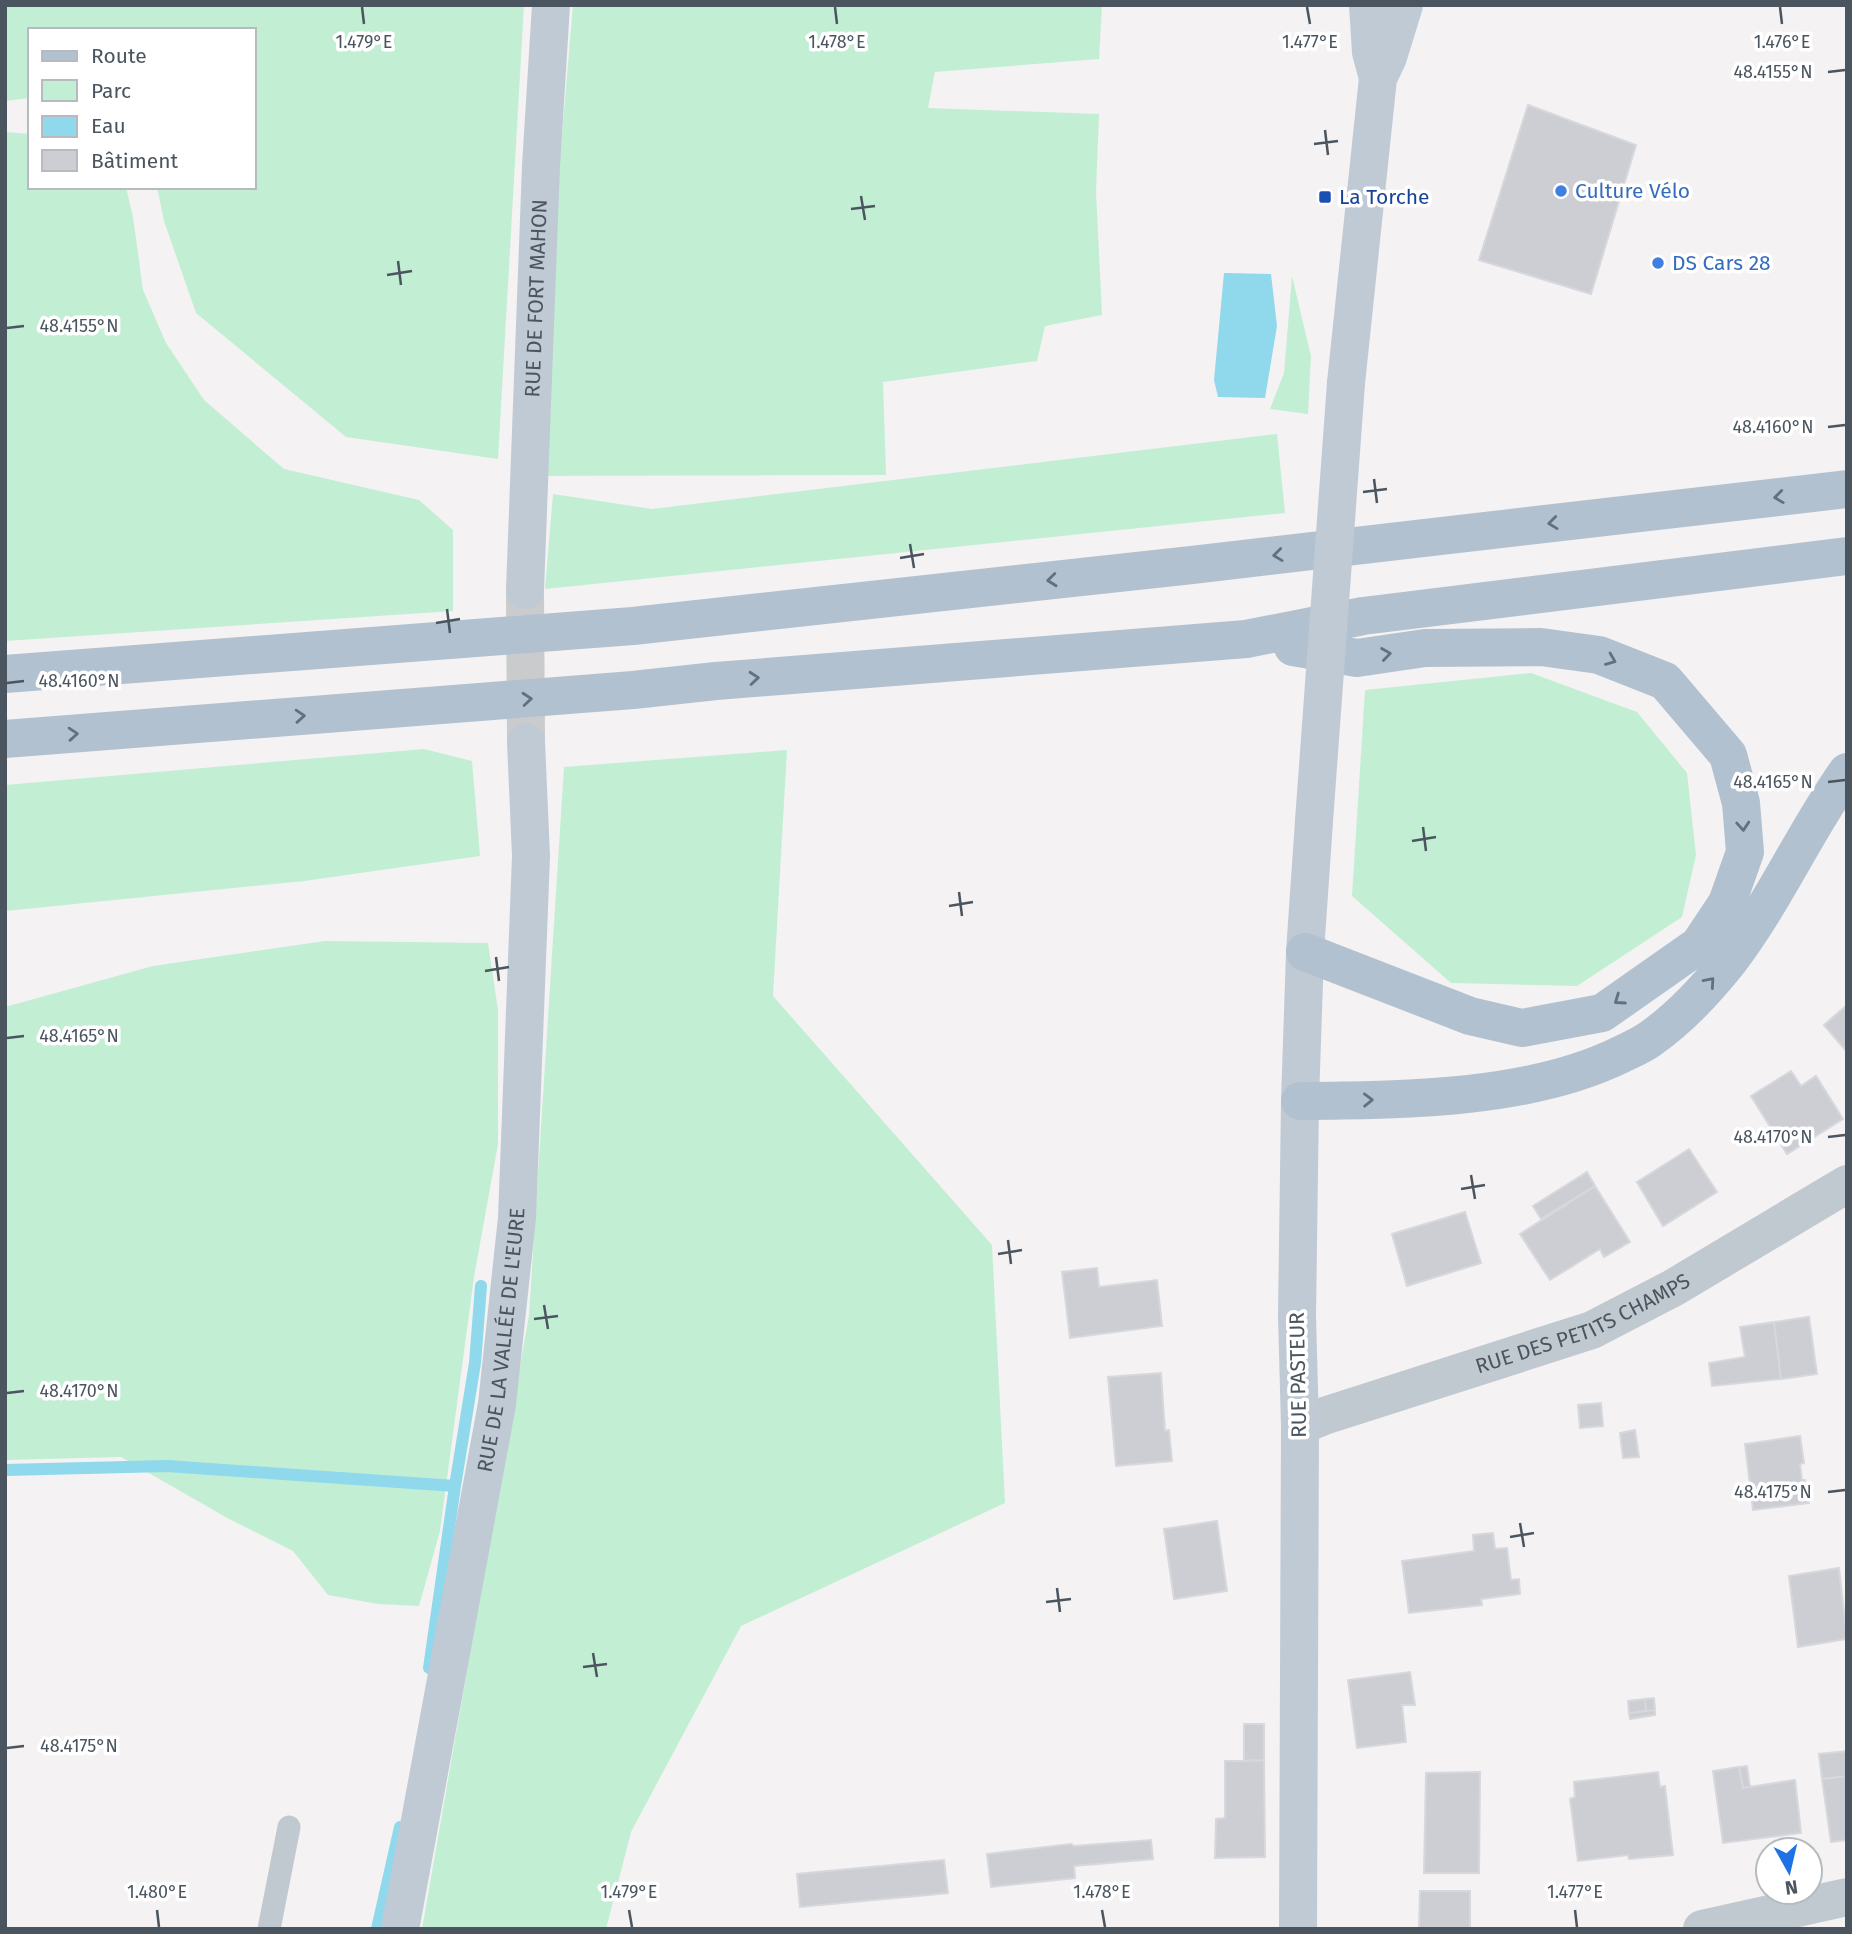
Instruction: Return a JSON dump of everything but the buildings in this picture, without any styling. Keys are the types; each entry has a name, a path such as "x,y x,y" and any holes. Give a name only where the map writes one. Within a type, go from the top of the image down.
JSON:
{"main road":[{"path":"5,674 633,626 1847,489"},
{"path":"5,739 566,696 716,681 1246,639 1363,616 1847,556"},
{"path":"1246,639 1357,658 1425,648 1541,647 1599,655 1665,681 1728,755 1741,803 1745,852 1727,903 1699,945 1602,1013 1522,1028 1470,1016 1304,952"},
{"path":"1300,1101 1395,1100 1534,1083 1598,1066 1649,1041 1686,1010 1729,960 1847,772"}],"street":[{"name":"RUE DE FORT MAHON","path":"525,590 541,166 551,5"},
{"path":"1368,5 1369,34 1378,78"},
{"path":"1378,78 1388,57 1404,5"},
{"name":"RUE PASTEUR","path":"1298,1929 1300,1426 1297,1316 1304,952 1346,383 1378,78"},
{"name":"RUE DE LA VALLÉE DE L'EURE","path":"400,1929 496,1404 514,1244 531,856 526,742"},
{"name":"RUE DES PETITS CHAMPS","path":"1300,1426 1592,1330 1673,1288 1847,1184"},
{"path":"1702,1929 1847,1898"}],"lane":[{"path":"270,1929 289,1827"}],"green space":[{"path":"5,5 524,5 498,459 346,437 196,313 164,221 157,189 256,189 256,28 28,28 28,98 5,101"},
{"path":"573,5 1102,5 1099,59 935,72 928,108 1099,114 1096,192 1102,315 1045,326 1037,361 883,382 886,475 533,476"},
{"path":"5,132 28,134 28,189 126,189 143,290 166,343 204,400 284,469 419,500 453,530 453,611 5,641"},
{"path":"1292,276 1311,356 1308,414 1270,409 1284,373"},
{"path":"1277,434 1285,513 545,589 553,494 652,509"},
{"path":"1531,673 1637,712 1687,773 1696,855 1682,917 1577,986 1451,983 1352,896 1365,690"},
{"path":"424,749 472,761 480,856 304,881 5,911 5,785"},
{"path":"787,750 773,996 992,1245 1005,1503 741,1626 631,1832 606,1929 422,1929 529,1315 564,767"},
{"path":"325,941 488,943 498,1010 498,1144 474,1277 440,1531 419,1606 378,1604 328,1595 293,1551 229,1519 121,1457 5,1460 5,1007 153,966"}],"water":[{"path":"1224,273 1271,274 1277,326 1265,398 1218,397 1214,380"}],"waterway":[{"path":"455,1486 475,1363 481,1286"},
{"path":"5,1470 167,1466 455,1486 429,1668"},
{"path":"377,1929 400,1827"}],"tunnel":[{"path":"525,590 526,742"}],"place":[{"name":"Culture Vélo","path":"1561,191"},
{"name":"La Torche","path":"1325,197"},
{"name":"DS Cars 28","path":"1658,263"}]}
